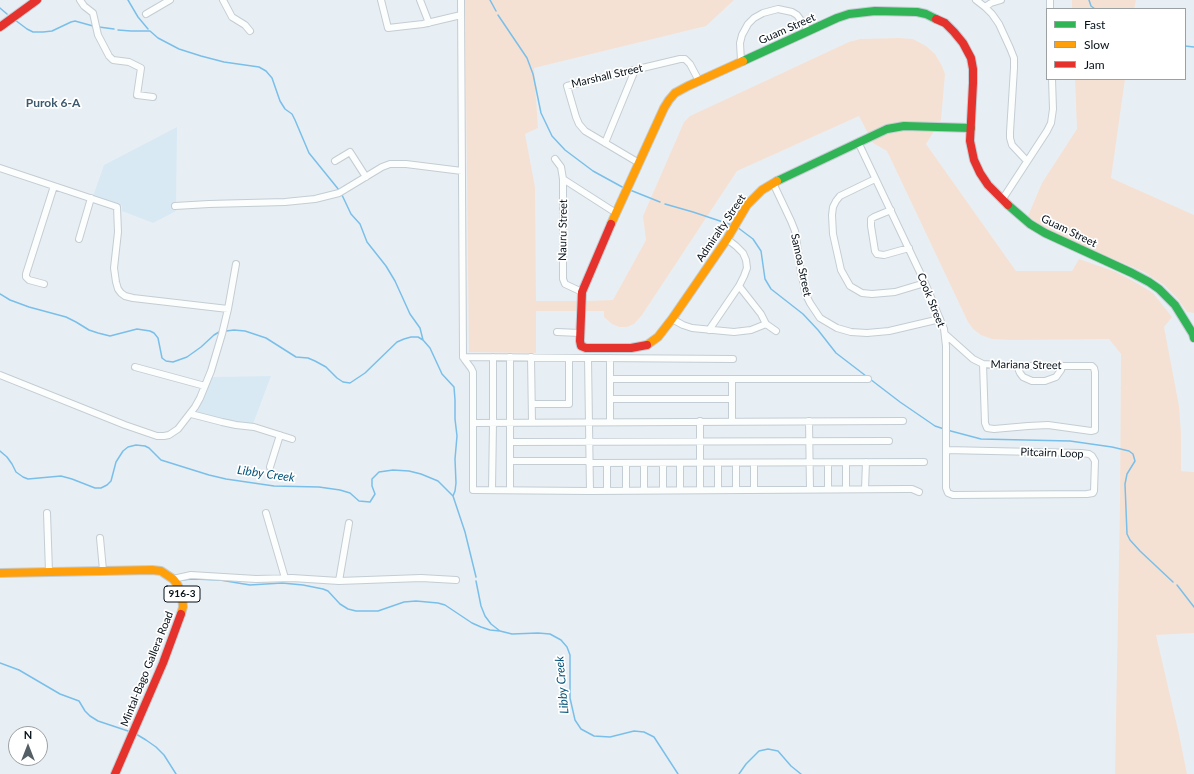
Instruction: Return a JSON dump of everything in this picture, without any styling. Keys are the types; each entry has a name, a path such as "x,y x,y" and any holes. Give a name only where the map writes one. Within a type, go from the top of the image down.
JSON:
{"street":[{"path":"0,27 37,0"},
{"path":"80,0 84,6 93,13 98,35 109,56 113,60 129,62 141,68 137,94 153,97"},
{"path":"146,14 170,0"},
{"path":"223,0 232,17 245,25 250,31"},
{"path":"381,0 388,28 429,23 461,15"},
{"path":"420,0 429,23"},
{"path":"460,0 463,356 464,360 473,372 473,490 590,491 912,489 920,492"},
{"path":"976,0 992,14 1014,58 1010,138 1012,145 1027,161"},
{"path":"985,7 991,3 1001,0"},
{"path":"742,61 740,43 742,35 748,24 763,12 778,9 792,12 797,15 809,31"},
{"name":"Guam Street","path":"581,346 580,333 582,292 624,195 669,100 675,93 699,81 809,31 849,14 868,11 917,12 931,15 945,23 963,43 971,58 973,83 970,141 974,160 988,185 1002,200 1030,224 1045,233 1132,273 1158,288 1175,305 1194,335"},
{"name":"Marshall Street","path":"639,163 585,131 579,124 574,112 567,86 680,59 685,59 690,64 699,81"},
{"path":"605,143 635,70"},
{"path":"1002,200 1051,124 1053,109 1052,80"},
{"name":"Admiralty Street","path":"581,346 586,348 631,348 646,345 658,337 672,319 755,196 773,183 859,144 887,129 904,126 971,128"},
{"name":"Cook Street","path":"859,144 925,283 945,334 946,488 948,493"},
{"path":"335,161 350,152 366,177"},
{"name":"Nauru Street","path":"555,159 561,167 563,178 562,278 565,284 582,292"},
{"path":"175,206 315,200 339,192 382,167 398,163 462,171"},
{"path":"0,168 117,207 118,232 114,268 116,282 121,293 125,296 228,309"},
{"path":"563,178 616,213"},
{"path":"875,178 840,196 833,207 833,234 837,257 843,275 850,286 855,290 862,293 872,294 894,292 925,283"},
{"name":"Samoa Street","path":"773,183 795,231 806,295 820,318 837,328 867,333 889,331 940,319"},
{"path":"44,284 28,280 26,274 54,186"},
{"path":"79,239 91,198"},
{"path":"891,210 871,219 870,222 875,251 881,256 909,248"},
{"path":"709,330 739,286 747,268 746,260 742,253 727,239"},
{"path":"0,375 125,425 157,436 164,436 174,432 190,414 200,398 216,353 228,309 236,264"},
{"path":"739,286 761,314 766,324 776,330"},
{"path":"672,319 692,328 740,332 751,330 766,324"},
{"path":"557,332 580,333"},
{"name":"Mariana Street","path":"945,334 973,359 983,364 1018,366 1088,366 1094,368 1096,427 1094,431 1048,425 987,428 985,423 983,364"},
{"path":"463,356 733,359"},
{"path":"492,490 494,423 493,357"},
{"path":"510,357 510,490"},
{"path":"531,357 532,422"},
{"path":"532,404 569,404 569,358"},
{"path":"588,358 590,491"},
{"path":"610,358 610,422"},
{"path":"1018,366 1020,374 1027,380 1045,381 1056,377 1062,366"},
{"path":"135,367 204,386"},
{"path":"610,379 868,379"},
{"path":"732,379 732,421"},
{"path":"610,399 732,399"},
{"path":"190,414 236,425 254,427 292,440"},
{"path":"700,421 700,490"},
{"path":"809,421 810,489"},
{"path":"473,423 903,421"},
{"path":"270,467 280,435"},
{"path":"511,442 889,441"},
{"name":"Pitcairn Loop","path":"946,450 1081,453 1092,456 1096,463 1095,488 1091,494 953,495 948,493"},
{"path":"511,460 607,463 924,462"},
{"path":"846,462 846,489"},
{"path":"865,489 866,462"},
{"path":"607,463 607,490"},
{"path":"626,463 626,490"},
{"path":"644,463 644,490"},
{"path":"663,463 663,490"},
{"path":"680,463 680,490"},
{"path":"718,463 718,490"},
{"path":"736,463 736,490"},
{"path":"754,463 754,490"},
{"path":"828,463 828,489"},
{"path":"46,513 49,572"},
{"path":"266,513 285,578"},
{"path":"339,581 349,523"},
{"path":"100,538 103,570"},
{"name":"916-3","path":"0,573 152,570 161,571 173,578"},
{"path":"173,578 191,575 256,579 292,578 339,581 421,578 456,580"},
{"name":"Mintal-Bago Gallera Road","path":"115,774 163,663 182,613 182,594 173,578"}],"shaded area":[{"path":"465,0 734,0 706,26 534,68 538,128 525,134 535,187 536,301 613,300 646,240 643,216 684,122 690,116 849,42 860,39 913,39 926,46 935,54 945,74 941,120 926,144 1016,271 1072,271 1079,259 1116,272 1153,293 1172,317 1164,327 1179,406 1181,471 1194,472 1194,633 1156,635 1187,774 1115,774 1121,354 1109,339 992,339 981,335 973,329 968,322 887,151 873,143 859,116 737,171 642,315 634,324 627,327 619,327 612,324 604,317 604,311 536,311 536,353 469,352"},
{"path":"1072,0 1136,0 1134,8 1072,8"},
{"path":"1075,80 1125,80 1111,178 1194,215 1194,313 1187,312 1177,298 1164,285 1144,272 1067,239 1045,228 1028,216 1042,183 1077,129"},
{"path":"177,127 176,211 153,223 122,211 122,206 93,196 104,165"},
{"path":"271,376 253,424 241,422 238,424 196,414 210,377"}],"waterway":[{"path":"128,0 138,17 148,29"},
{"path":"490,0 496,11"},
{"path":"1089,0 1091,6 1094,8"},
{"path":"0,8 7,14"},
{"path":"498,15 527,58 533,74 541,113 552,136 565,150 593,171 624,188"},
{"path":"15,20 33,32 52,31 75,21 93,26"},
{"path":"99,27 114,29"},
{"path":"118,30 150,31 158,38 179,49 224,62 259,67 266,71 272,78 280,101 285,109 292,114 309,153 339,190"},
{"path":"1186,46 1194,47"},
{"path":"630,190 660,202"},
{"path":"342,195 351,214 360,224 367,242 386,266 395,281 410,314 420,328 423,340"},
{"path":"665,204 732,225"},
{"path":"737,227 753,239 761,251 765,279 771,289 803,314 836,353 900,402 935,426 944,429"},
{"path":"0,294 10,300 29,307 66,317 89,330 110,336 137,329 150,331 158,338 162,358 166,361 173,362 187,357 219,332"},
{"path":"226,331 245,331 266,338 296,357 308,358 315,361 326,367 343,382 350,383 365,373 397,342 411,337 418,337 423,340 430,348 442,374 454,387 457,436 455,459 456,483 453,496"},
{"path":"947,430 981,439 1070,441 1129,451 1133,454 1135,461 1127,474 1125,484 1127,534 1130,540 1140,551 1173,582"},
{"name":"Libby Creek","path":"0,451 7,457 16,472 28,479 61,476 95,488 101,488 111,481 116,462 123,451 128,447 136,445 149,448 161,460 209,475 274,486 319,487 340,490 350,493 359,501 370,502 375,494 372,486 372,479 379,472 393,470 409,471 421,474 438,481 453,496 465,532 476,577"},
{"path":"181,580 220,580 250,585 282,583 303,585 328,591 340,604 348,609 356,611 378,611 404,602 416,601 438,603 445,605 472,623 490,630 500,631"},
{"name":"Libby Creek","path":"476,581 481,606 485,616 491,624 500,631 512,634 550,634 561,640 567,647 570,655 570,698 575,720 581,729 594,736 610,737 634,731 644,732 654,737 678,774"},
{"path":"1177,585 1194,607"},
{"path":"0,663 19,670 60,694 79,701 85,711 98,721 128,731"},
{"path":"136,734 156,747 164,755 176,774"},
{"name":"Libby Creek","path":"739,774 746,764 759,751 768,749 778,751 791,766 801,774"}],"traffic: fast":[{"path":"743,61 837,18 849,14 875,11 917,12 926,14 936,19"},
{"path":"777,181 887,129 904,126 971,128"},
{"path":"1008,205 1030,224 1045,233 1132,273 1159,289 1175,305 1194,338"}],"traffic: slow":[{"path":"611,224 669,100 675,93 688,86 743,61"},
{"path":"647,345 658,337 672,319 727,239 747,205 762,190 777,181"},
{"path":"0,573 161,571 173,579 182,594 183,607 181,614"}],"traffic: jam":[{"path":"0,27 37,0"},
{"path":"936,19 945,23 954,32 963,43 971,58 973,83 970,141 974,160 988,185 1008,205"},
{"path":"611,224 582,292 581,346 586,348 631,348 647,345"},
{"path":"115,774 163,663 181,614"}],"district":[{"name":"Purok 6-A","path":"53,103"}]}
